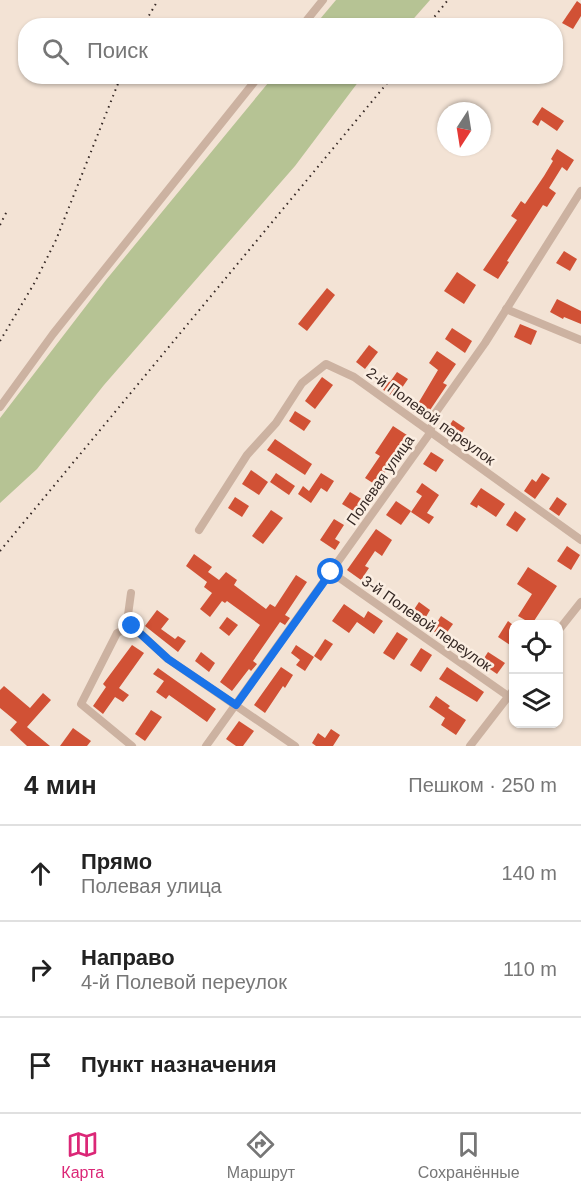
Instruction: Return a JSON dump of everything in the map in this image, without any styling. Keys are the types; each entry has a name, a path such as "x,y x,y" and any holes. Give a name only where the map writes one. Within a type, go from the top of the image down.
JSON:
{"street":[{"path":"308,18 323,0"},
{"path":"0,407 54,334 254,84"},
{"name":"Полевая улица","path":"206,746 430,433 434,415 485,343 581,191"},
{"path":"506,309 581,340"},
{"name":"2-й Полевой переулок","path":"199,530 248,454 276,423 302,383 326,364 354,376 581,540"},
{"name":"3-й Полевой переулок","path":"331,572 509,691"},
{"path":"131,593 128,615 132,626 168,659 295,746"},
{"path":"563,625 581,602"},
{"path":"132,626 117,633 81,704 132,746"},
{"path":"470,746 509,695"}],"green space":[{"path":"336,0 430,0 414,18 321,18"},
{"path":"267,84 357,84 295,166 104,385 37,469 0,503 0,418 106,280"}],"building":[{"path":"577,1 581,4 581,16 573,29 563,22"},
{"path":"542,107 564,121 557,131 541,120 538,126 532,122"},
{"path":"557,149 574,160 567,171 562,167 549,188 556,193 547,207 543,205 498,279 483,270 517,220 511,216 521,201 525,204 553,161 551,159"},
{"path":"564,251 577,259 570,271 556,263"},
{"path":"457,272 476,285 464,304 444,291"},
{"path":"327,288 335,295 307,331 298,324"},
{"path":"557,299 581,311 581,324 564,317 563,319 550,312"},
{"path":"520,324 537,331 531,345 514,337"},
{"path":"452,328 472,341 465,353 445,339"},
{"path":"369,345 378,352 365,369 356,362"},
{"path":"437,351 456,364 443,383 447,385 424,419 413,412 438,370 429,363"},
{"path":"397,372 408,379 395,398 376,385 381,377 390,382"},
{"path":"322,377 333,385 315,409 305,401"},
{"path":"295,411 311,421 304,431 289,421"},
{"path":"453,420 465,428 456,442 444,434"},
{"path":"393,426 410,437 376,485 365,478 380,456 375,453"},
{"path":"275,439 312,464 305,475 267,450"},
{"path":"431,452 444,460 436,472 423,464"},
{"path":"251,470 268,482 259,495 242,484"},
{"path":"276,473 295,486 289,495 270,482"},
{"path":"321,473 334,481 327,492 321,488 311,503 298,494 303,486 309,491"},
{"path":"542,473 550,478 535,499 524,491 532,479 536,482"},
{"path":"422,483 439,495 427,513 434,517 429,524 411,512 422,496 416,492"},
{"path":"481,488 505,504 496,517 478,505 477,508 470,504"},
{"path":"350,492 363,500 355,512 342,504"},
{"path":"235,497 249,506 242,517 228,508"},
{"path":"557,497 567,504 559,516 549,509"},
{"path":"396,501 411,511 401,525 386,515"},
{"path":"271,510 283,518 263,544 252,536"},
{"path":"515,511 526,519 517,532 506,525"},
{"path":"334,519 344,525 335,539 340,542 335,550 320,540"},
{"path":"376,529 392,540 382,556 375,551 365,566 369,568 361,580 347,570"},
{"path":"567,546 580,555 571,570 557,561"},
{"path":"194,554 212,567 208,572 219,580 226,572 237,580 234,585 266,609 270,604 275,607 296,575 307,582 285,615 290,618 285,625 280,622 253,661 257,664 251,671 249,669 232,691 220,682 260,625 227,601 225,603 222,601 210,617 200,609 212,593 204,587 207,582 186,566"},
{"path":"528,567 557,586 535,620 525,620 518,616 532,594 517,584"},
{"path":"419,602 430,610 423,622 411,614"},
{"path":"344,604 364,618 368,611 383,621 374,634 357,622 349,633 332,621"},
{"path":"157,610 169,619 161,629 175,639 178,636 186,641 178,652 145,626"},
{"path":"441,616 453,624 443,638 432,630"},
{"path":"227,617 238,625 229,636 219,628"},
{"path":"508,621 509,644 498,637"},
{"path":"397,632 408,639 394,660 383,653"},
{"path":"325,639 333,644 321,661 314,656"},
{"path":"132,645 144,653 119,688 129,695 123,702 115,697 103,714 93,706 106,687 103,684"},
{"path":"296,645 314,657 305,671 296,665 300,660 291,653"},
{"path":"421,648 432,655 421,672 410,665"},
{"path":"201,652 215,663 209,672 195,661"},
{"path":"488,652 505,663 497,674 481,663"},
{"path":"281,667 293,675 265,713 254,705"},
{"path":"447,667 484,692 477,702 439,679"},
{"path":"158,668 216,709 207,722 169,695 166,699 156,692 164,681 153,674"},
{"path":"4,686 30,708 43,693 51,700 27,727 50,746 27,746 10,730 17,722 0,708 0,690"},
{"path":"436,696 450,706 448,708 466,720 456,735 441,725 445,718 429,707"},
{"path":"151,710 162,717 145,741 135,734"},
{"path":"239,721 254,731 243,746 236,746 226,739"},
{"path":"73,728 91,741 87,746 60,746"},
{"path":"331,729 340,735 333,746 316,746 312,743 318,733 325,738"}],"railway":[{"path":"148,18 158,0"},
{"path":"433,18 448,0"},
{"path":"0,341 35,282 56,240 118,84"},
{"path":"0,551 386,84"},
{"path":"0,225 8,209"}],"route":[{"path":"132,626 168,659 236,705 331,572"}]}
